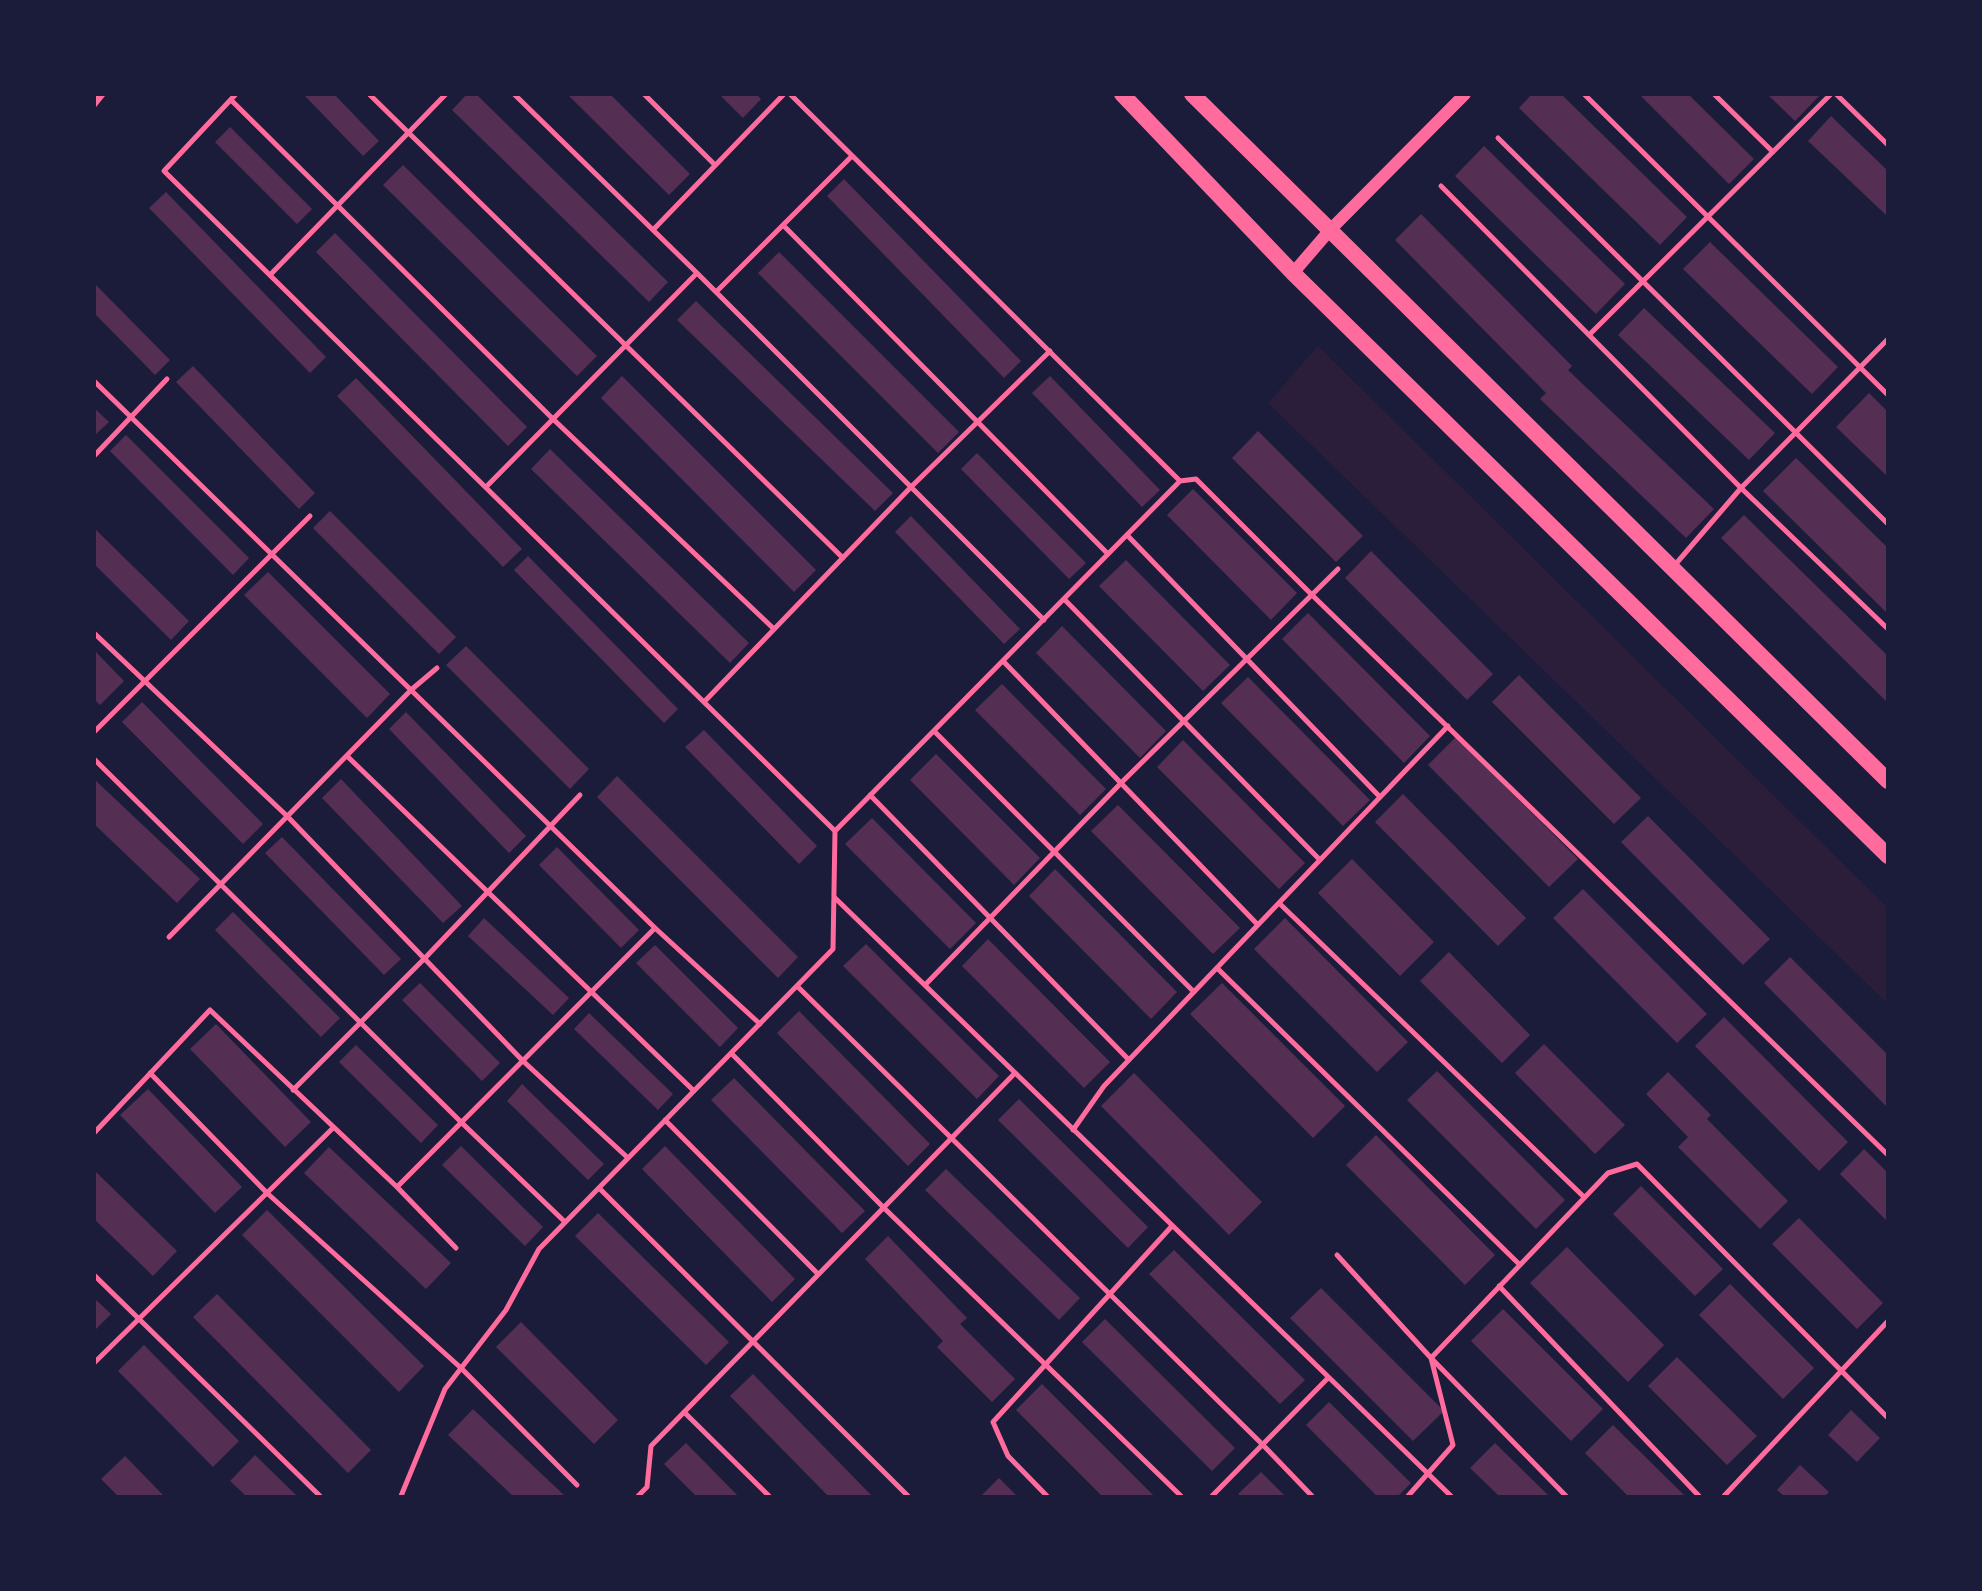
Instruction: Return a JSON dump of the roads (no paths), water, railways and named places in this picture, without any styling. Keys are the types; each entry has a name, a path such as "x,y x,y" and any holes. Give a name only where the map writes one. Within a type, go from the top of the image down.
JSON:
{"main road":[{"path":"1122,94 1293,273 1888,856"},
{"path":"1192,94 1888,781"}],"street":[{"path":"94,104 103,94"},
{"path":"1293,273 1330,230 1465,94"}],"lane":[{"path":"236,94 164,171 835,831"},
{"path":"369,94 843,558"},
{"path":"270,275 446,94"},
{"path":"514,94 1044,620"},
{"path":"644,94 715,165"},
{"path":"653,230 784,94"},
{"path":"790,94 1180,481"},
{"path":"1584,94 1888,395"},
{"path":"1714,94 1773,152"},
{"path":"1589,335 1834,94 1888,145"},
{"path":"231,100 553,419 774,629"},
{"path":"1498,138 1888,524"},
{"path":"716,292 852,156"},
{"path":"1441,186 1741,488 1888,629"},
{"path":"783,225 1108,554"},
{"path":"486,487 697,273"},
{"path":"1672,568 1741,488 1888,339"},
{"path":"704,702 911,487 1051,351"},
{"path":"94,456 167,379"},
{"path":"94,381 655,928 760,1024"},
{"path":"401,1496 445,1389 506,1310 539,1249 833,949 835,831 1180,481 1196,479 1888,1155"},
{"path":"94,732 310,516"},
{"path":"1127,535 1380,797"},
{"path":"925,985 1121,783 1338,569"},
{"path":"1064,599 1320,860"},
{"path":"94,633 287,816 523,1061 628,1158"},
{"path":"1003,661 1258,925"},
{"path":"169,937 411,690 437,668"},
{"path":"1073,1130 1104,1086 1448,726"},
{"path":"934,731 1194,992"},
{"path":"347,756 694,1091"},
{"path":"94,760 565,1222"},
{"path":"293,1090 425,958 580,794"},
{"path":"870,795 1129,1060"},
{"path":"834,897 1451,1496"},
{"path":"1279,903 1584,1198"},
{"path":"397,1187 655,928"},
{"path":"1217,968 1520,1265"},
{"path":"797,986 1312,1496"},
{"path":"94,1132 210,1010 397,1187 456,1248"},
{"path":"731,1053 883,1208 1181,1496"},
{"path":"150,1073 267,1193 461,1368 577,1485"},
{"path":"638,1496 647,1487 651,1446 1015,1073"},
{"path":"665,1120 818,1274"},
{"path":"94,1363 333,1128"},
{"path":"1431,1358 1608,1173 1637,1164 1839,1372 1888,1418"},
{"path":"599,1188 906,1496"},
{"path":"1047,1496 1008,1456 993,1422 1172,1226"},
{"path":"1337,1255 1431,1358 1566,1496"},
{"path":"94,1275 320,1496"},
{"path":"1499,1286 1699,1496"},
{"path":"1724,1496 1888,1321"},
{"path":"1408,1496 1452,1445 1431,1358"},
{"path":"1212,1496 1328,1378"},
{"path":"684,1412 769,1496"}]}
